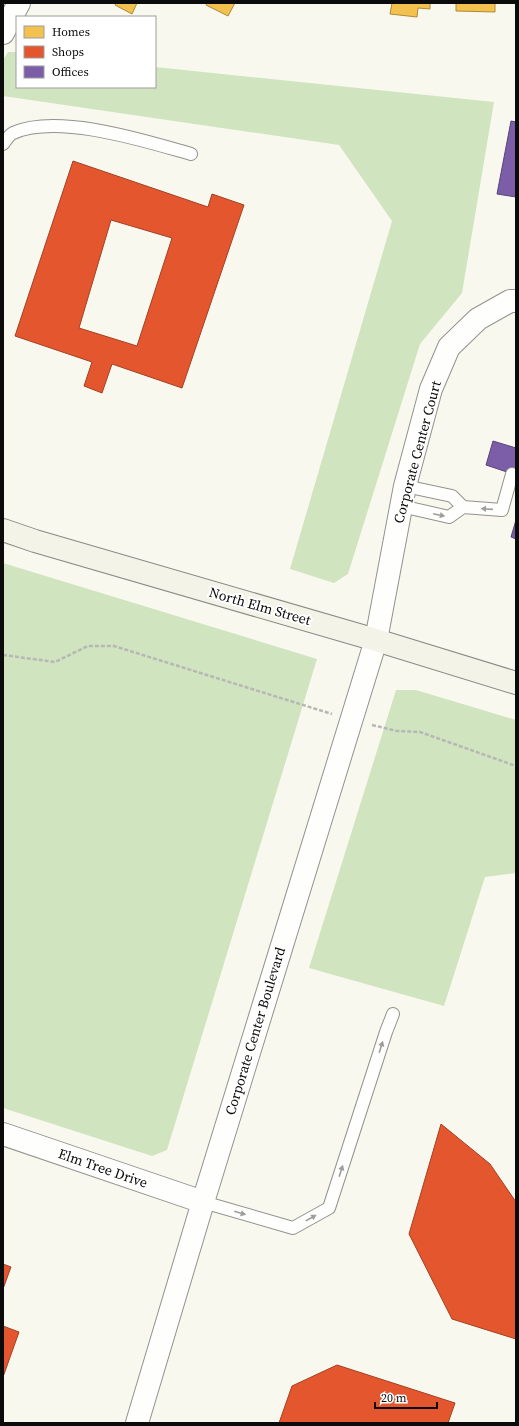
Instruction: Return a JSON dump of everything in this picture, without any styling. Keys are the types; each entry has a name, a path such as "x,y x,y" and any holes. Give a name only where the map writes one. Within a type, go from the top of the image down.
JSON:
{"main road":[{"name":"North Elm Street","path":"3,530 35,541 376,640 516,683"}],"street":[{"path":"3,33 19,3"},
{"name":"Corporate Center Court","path":"376,640 403,496 431,389 449,347 478,319 510,301 516,301"},
{"name":"Corporate Center Boulevard","path":"137,1423 203,1202 376,640"},
{"name":"Elm Tree Drive","path":"3,1134 203,1202"}],"lane":[{"path":"3,144 12,133 38,126 88,128 191,154"},
{"path":"403,496 449,517 463,507 502,510 512,474"},
{"path":"403,496 452,496 463,507"},
{"path":"203,1202 292,1228 329,1208 393,1014"}],"path":[{"path":"3,655 55,662 88,646 114,646 351,720 396,731 420,732 516,766"}],"green space":[{"path":"8,52 16,52 16,88 156,88 156,67 494,102 462,293 420,344 348,574 334,583 290,569 392,221 339,145 3,96 3,60"},
{"path":"3,563 317,659 167,1150 152,1156 3,1108"},
{"path":"396,690 416,690 516,720 516,873 485,877 444,1006 309,968"}],"building: Homes":[{"path":"116,3 137,3 132,14 115,5"},
{"path":"207,3 235,3 228,16 206,5"},
{"path":"392,3 430,3 430,9 418,8 417,17 390,14"},
{"path":"456,3 495,3 495,12 456,11"}],"building: Shops":[{"path":"73,161 208,207 212,194 244,205 182,388 112,364 102,393 84,386 92,362 15,336","holes":["111,220 172,238 137,346 79,328"]},
{"path":"441,1124 490,1164 516,1202 516,1339 452,1319 409,1234"},
{"path":"3,1264 11,1267 3,1289"},
{"path":"3,1326 19,1332 3,1377"},
{"path":"337,1365 455,1403 448,1423 279,1423 292,1386"}],"building: Offices":[{"path":"511,121 516,122 516,197 497,194"},
{"path":"493,441 516,448 516,475 486,465"},
{"path":"516,520 516,539 511,537"}]}
